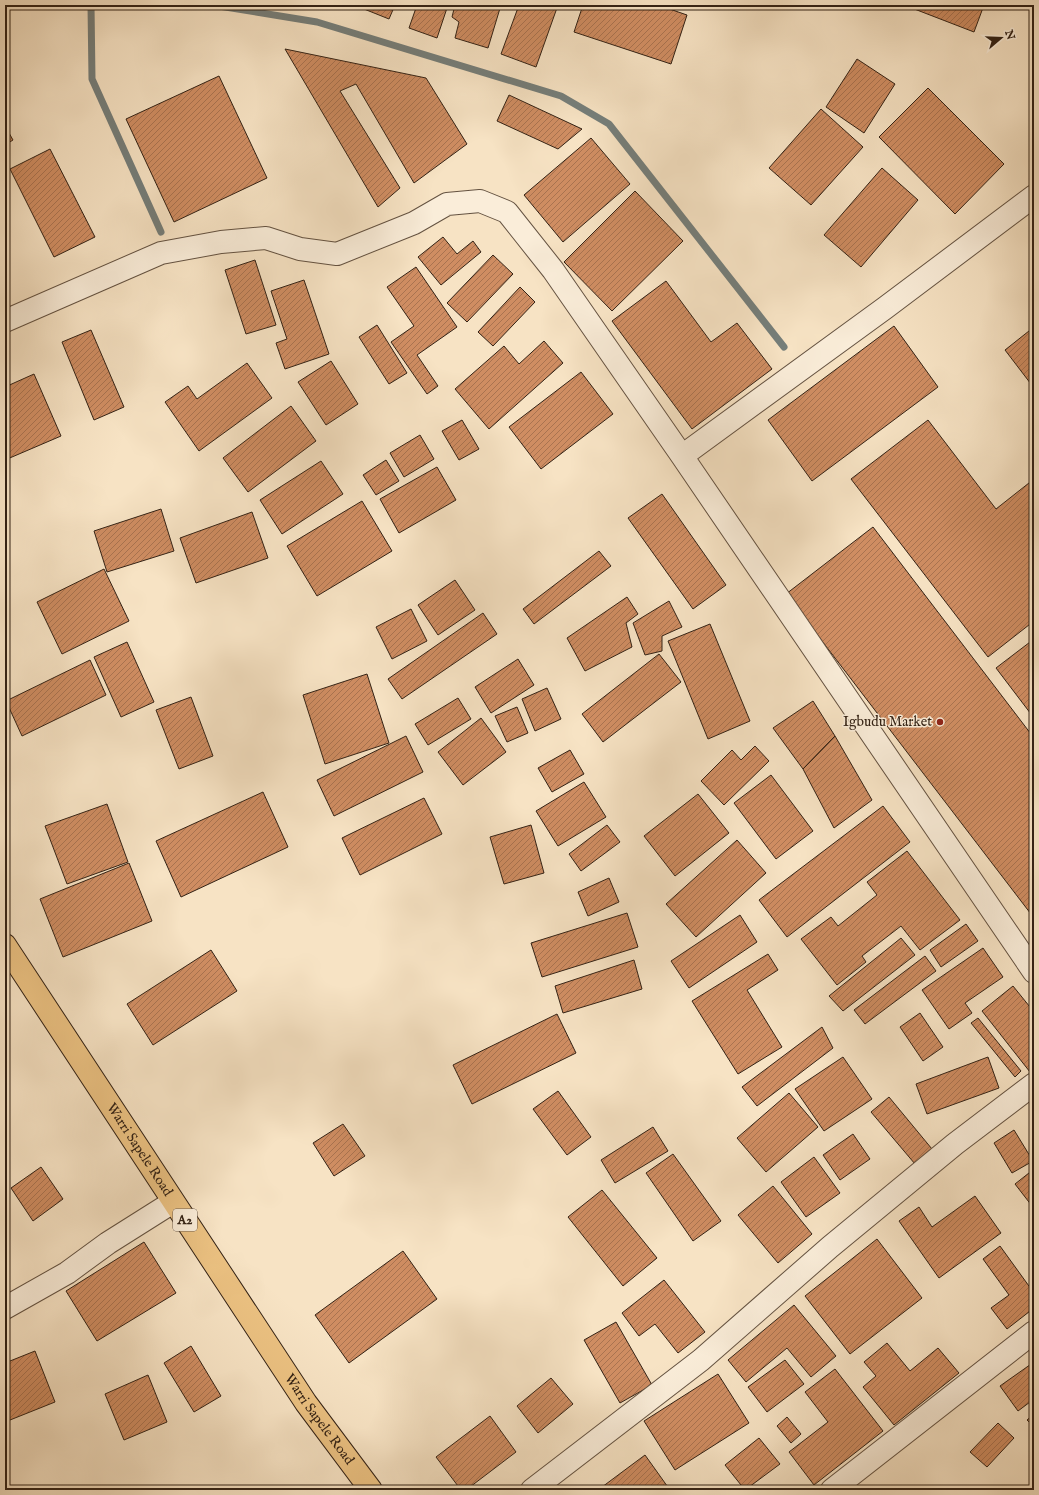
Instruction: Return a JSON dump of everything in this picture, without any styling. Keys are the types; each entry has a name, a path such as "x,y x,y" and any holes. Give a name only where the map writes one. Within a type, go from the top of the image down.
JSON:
{"highway":[{"name":"Warri Sapele Road","path":"5,945 306,1403 371,1490"}],"street":[{"path":"682,456 885,308 1034,196"},
{"path":"5,321 161,253 221,242 266,238 300,249 337,254 414,222 448,204 480,201 508,212 553,270 682,456 1034,972"},
{"path":"532,1490 700,1360 830,1247 955,1144 1034,1084"},
{"path":"5,1308 67,1273 108,1243 173,1202"},
{"path":"832,1490 1034,1332"}],"building":[{"path":"360,5 395,5 389,19 359,7"},
{"path":"417,5 437,5 447,8 437,38 409,28"},
{"path":"455,5 501,5 488,48 455,38 459,22 452,17"},
{"path":"519,5 558,5 536,67 501,54"},
{"path":"583,5 658,5 687,15 671,64 574,32"},
{"path":"904,5 984,5 974,32"},
{"path":"285,49 426,78 467,144 414,183 356,84 340,91 400,188 378,207"},
{"path":"857,59 895,84 864,133 826,107"},
{"path":"219,76 267,178 174,222 126,119"},
{"path":"928,88 1004,164 955,214 879,137"},
{"path":"509,95 582,129 558,149 497,121"},
{"path":"821,109 863,147 811,205 769,168"},
{"path":"5,126 13,140 5,145"},
{"path":"591,138 630,184 563,242 524,195"},
{"path":"50,149 95,237 54,257 10,169"},
{"path":"882,168 918,200 861,267 824,235"},
{"path":"635,191 683,241 612,311 564,262"},
{"path":"443,237 457,254 473,241 481,252 441,285 418,257"},
{"path":"493,255 513,274 467,322 447,303"},
{"path":"255,260 276,325 246,334 225,270"},
{"path":"416,267 457,327 417,355 438,386 427,394 391,342 414,326 387,287"},
{"path":"304,280 329,354 285,369 276,343 287,339 271,291"},
{"path":"666,281 711,342 737,323 772,369 692,429 612,321"},
{"path":"520,287 535,302 493,346 478,332"},
{"path":"377,325 407,373 389,384 359,337"},
{"path":"894,326 938,387 812,481 768,420"},
{"path":"1034,327 1034,388 1005,350"},
{"path":"91,330 124,407 94,420 62,342"},
{"path":"544,341 563,363 489,429 455,389 504,346 519,364"},
{"path":"331,361 358,404 326,425 298,382"},
{"path":"247,363 272,398 199,451 165,402 188,386 197,399"},
{"path":"581,372 613,414 541,469 509,427"},
{"path":"34,374 61,436 5,460 5,387"},
{"path":"291,406 316,441 248,492 223,458"},
{"path":"462,420 479,449 459,460 442,431"},
{"path":"928,420 996,509 1034,479 1034,621 988,657 851,479"},
{"path":"420,435 434,459 404,477 390,453"},
{"path":"386,460 399,481 376,495 363,475"},
{"path":"321,461 343,494 282,534 260,500"},
{"path":"437,467 456,500 399,533 380,499"},
{"path":"662,494 726,585 693,609 628,518"},
{"path":"362,501 392,551 317,596 287,546"},
{"path":"161,509 174,551 107,572 94,531"},
{"path":"252,512 268,558 196,583 180,538"},
{"path":"873,527 1034,738 1034,918 786,594"},
{"path":"599,551 611,566 534,624 523,609"},
{"path":"104,569 129,621 62,654 37,602"},
{"path":"455,580 475,610 438,635 418,605"},
{"path":"627,597 638,614 626,623 632,647 585,671 567,638"},
{"path":"669,601 682,627 662,636 662,651 645,655 633,623"},
{"path":"411,609 427,641 392,659 376,627"},
{"path":"483,613 497,634 402,699 388,679"},
{"path":"710,624 750,721 708,739 668,641"},
{"path":"1034,639 1034,718 996,668"},
{"path":"127,642 154,702 121,717 94,657"},
{"path":"659,654 681,682 603,742 582,714"},
{"path":"518,659 534,685 491,713 475,687"},
{"path":"90,660 106,695 22,736 6,701"},
{"path":"367,674 389,743 325,764 303,695"},
{"path":"547,688 561,719 535,731 522,699"},
{"path":"191,697 213,756 179,769 156,710"},
{"path":"458,698 471,719 428,745 415,724"},
{"path":"813,701 835,736 803,769 773,728"},
{"path":"517,707 528,733 507,742 495,716"},
{"path":"481,718 506,752 463,785 438,752"},
{"path":"406,736 423,772 334,816 317,780"},
{"path":"835,736 872,800 834,828 803,769"},
{"path":"755,746 769,761 724,805 701,781 732,750 741,760"},
{"path":"570,750 584,774 552,792 538,768"},
{"path":"771,775 813,831 776,859 734,803"},
{"path":"584,782 606,817 558,846 536,811"},
{"path":"263,792 288,847 181,897 156,841"},
{"path":"698,794 729,833 675,876 644,836"},
{"path":"424,798 442,834 360,875 342,838"},
{"path":"107,804 128,862 67,884 45,826"},
{"path":"883,806 910,842 787,937 759,900"},
{"path":"531,825 544,873 504,884 490,837"},
{"path":"607,825 620,842 581,871 569,854"},
{"path":"737,840 766,873 696,937 666,904"},
{"path":"907,851 960,920 920,950 901,926 862,956 866,962 837,985 801,939 831,917 838,926 877,895 867,882"},
{"path":"129,863 152,921 63,957 40,899"},
{"path":"609,878 619,902 588,916 578,892"},
{"path":"627,913 638,947 542,977 531,943"},
{"path":"740,915 757,942 689,988 671,961"},
{"path":"966,924 978,941 941,967 930,950"},
{"path":"901,938 915,955 843,1011 829,996"},
{"path":"983,948 1003,977 965,1003 972,1013 949,1029 922,990"},
{"path":"211,950 237,991 153,1045 127,1004"},
{"path":"768,954 778,970 747,990 782,1047 738,1074 692,1001"},
{"path":"925,956 936,971 865,1024 854,1010"},
{"path":"634,960 642,989 563,1013 555,986"},
{"path":"1013,986 1034,1012 1034,1068 1030,1072 982,1011"},
{"path":"920,1013 943,1047 923,1061 900,1027"},
{"path":"557,1014 576,1053 472,1104 453,1065"},
{"path":"978,1018 1021,1071 1015,1077 971,1023"},
{"path":"822,1027 833,1048 757,1106 742,1087"},
{"path":"843,1057 872,1099 824,1131 795,1089"},
{"path":"988,1057 999,1088 927,1114 916,1084"},
{"path":"558,1091 591,1137 567,1155 533,1109"},
{"path":"789,1093 818,1127 766,1172 737,1138"},
{"path":"889,1097 932,1149 915,1164 871,1112"},
{"path":"343,1124 365,1156 334,1176 313,1143"},
{"path":"653,1127 668,1151 615,1183 601,1160"},
{"path":"1014,1130 1033,1161 1012,1173 994,1143"},
{"path":"853,1134 870,1159 840,1180 823,1155"},
{"path":"673,1154 721,1221 693,1241 646,1173"},
{"path":"814,1157 840,1193 806,1217 781,1182"},
{"path":"41,1167 63,1199 33,1221 11,1188"},
{"path":"1034,1169 1034,1205 1032,1206 1015,1184"},
{"path":"773,1186 812,1234 778,1263 738,1215"},
{"path":"602,1190 657,1258 623,1286 568,1217"},
{"path":"975,1196 1001,1233 939,1278 899,1221 919,1207 932,1227"},
{"path":"877,1239 922,1298 850,1354 805,1296"},
{"path":"144,1242 176,1293 97,1341 66,1291"},
{"path":"1000,1246 1034,1293 1034,1308 1007,1329 991,1308 1009,1295 983,1259"},
{"path":"403,1251 437,1299 349,1363 315,1315"},
{"path":"664,1280 705,1332 678,1353 655,1324 639,1336 622,1313"},
{"path":"794,1305 836,1356 811,1377 787,1348 746,1382 728,1360"},
{"path":"616,1322 652,1385 620,1403 584,1340"},
{"path":"887,1343 910,1371 938,1348 959,1373 894,1425 863,1387 876,1376 864,1362"},
{"path":"191,1346 221,1396 194,1412 164,1363"},
{"path":"35,1351 55,1402 5,1422 5,1363"},
{"path":"785,1360 804,1384 767,1412 748,1387"},
{"path":"1034,1362 1034,1399 1018,1411 1000,1386"},
{"path":"835,1369 883,1431 814,1485 789,1452 828,1422 805,1392"},
{"path":"718,1374 749,1423 675,1470 644,1421"},
{"path":"148,1375 167,1422 124,1440 105,1394"},
{"path":"551,1378 573,1404 538,1433 517,1406"},
{"path":"1034,1414 1034,1427 1027,1420"},
{"path":"490,1416 516,1452 466,1490 461,1490 436,1457"},
{"path":"787,1417 801,1434 791,1443 777,1426"},
{"path":"998,1423 1014,1438 987,1467 970,1452"},
{"path":"759,1438 780,1464 745,1490 725,1465"},
{"path":"645,1455 670,1490 598,1490"}],"waterway":[{"path":"91,5 92,79 161,232"},
{"path":"213,5 317,22 561,96 609,124 784,347"}],"place":[{"name":"Igbudu Market","path":"940,722"}]}
